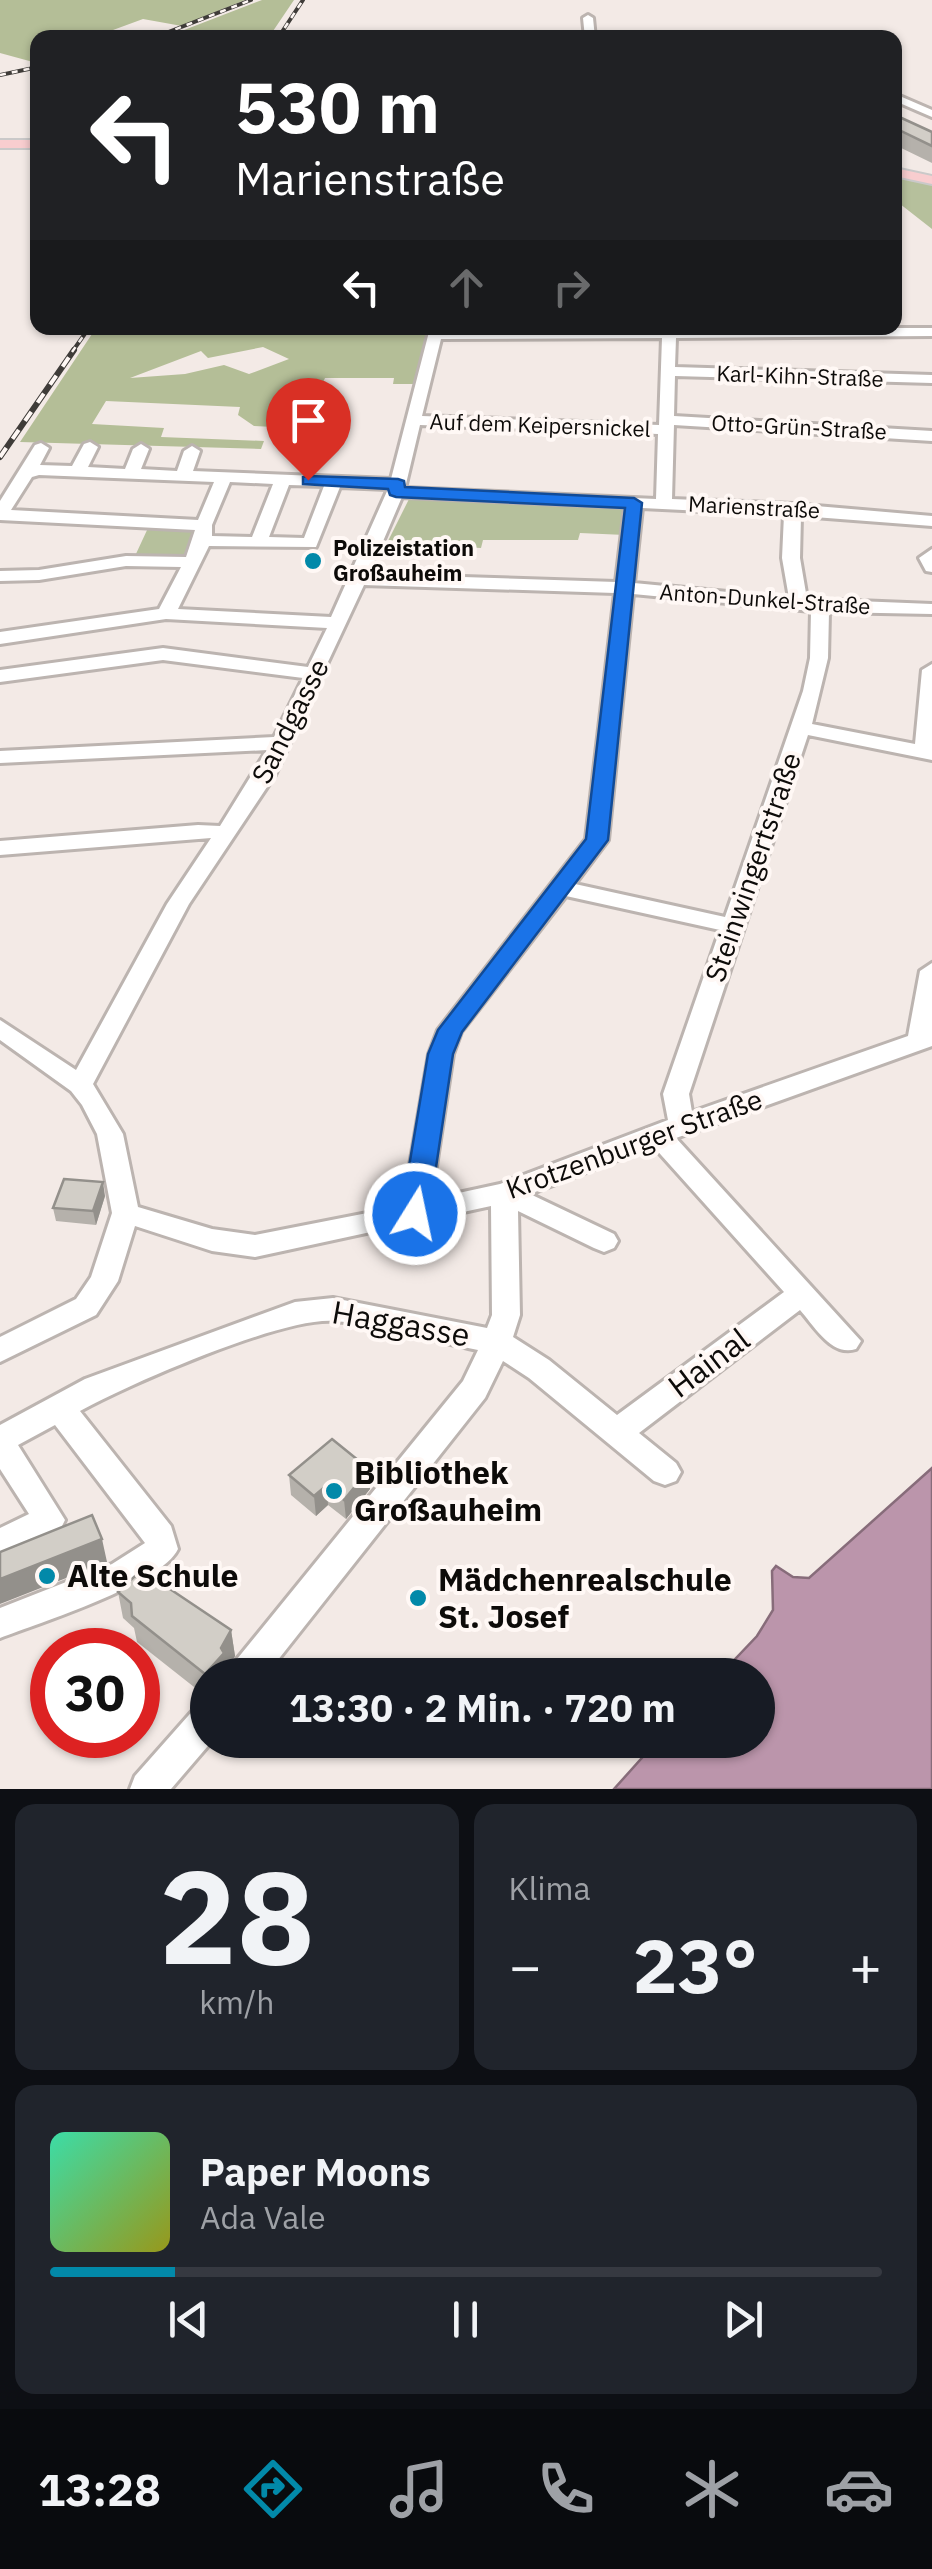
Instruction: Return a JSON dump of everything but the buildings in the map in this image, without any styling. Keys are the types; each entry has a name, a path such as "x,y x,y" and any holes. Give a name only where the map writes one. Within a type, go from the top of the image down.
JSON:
{"main road":[{"path":"902,174 932,180"}],"street":[{"path":"588,18 589,30"},
{"path":"902,99 932,114"},
{"path":"902,332 932,332"},
{"name":"Sandgasse","path":"80,1085 178,904 229,832 282,743 315,674 397,488 435,335"},
{"path":"664,503 669,335"},
{"name":"Karl-Kihn-Straße","path":"668,371 932,380"},
{"name":"Auf dem Keipersnickel","path":"414,420 666,425"},
{"name":"Otto-Grün-Straße","path":"666,425 932,436"},
{"path":"78,471 90,447"},
{"path":"41,448 0,515 144,524 258,543 303,546 314,541 334,482"},
{"path":"131,474 141,449"},
{"path":"183,476 192,451"},
{"name":"Marienstraße","path":"28,472 334,482 932,521"},
{"path":"166,614 204,533 224,478"},
{"path":"258,543 283,480"},
{"path":"415,1214 445,1040 456,1019 599,834 634,503"},
{"name":"Steinwingertstraße","path":"669,1129 676,1094 816,674 810,605 791,558 794,509"},
{"path":"932,554 928,558 932,567"},
{"path":"0,576 40,575 126,561 190,562"},
{"name":"Anton-Dunkel-Straße","path":"358,579 625,588 810,605 932,609"},
{"path":"0,638 166,614 338,622"},
{"path":"0,676 163,654 315,674"},
{"path":"801,728 928,753 932,670"},
{"path":"0,757 282,743"},
{"path":"0,848 198,831 229,832"},
{"path":"561,888 733,926"},
{"path":"926,1039 932,971"},
{"path":"0,1028 80,1085 110,1134 126,1212 104,1281 86,1307 0,1350"},
{"name":"Krotzenburger Straße","path":"126,1212 212,1240 254,1246 309,1237 504,1194 669,1129 926,1039"},
{"path":"669,1129 801,1294 846,1340"},
{"path":"259,1658 474,1389 498,1342 508,1290 504,1194 604,1240"},
{"name":"Hainal","path":"617,1432 801,1294"},
{"name":"Haggasse","path":"0,1443 58,1406 250,1327 312,1309 333,1309 498,1342 539,1369 665,1472"},
{"path":"0,1623 124,1574 162,1549 160,1536 58,1406"},
{"path":"0,1443 49,1520 0,1543"},
{"path":"148,1789 190,1740"}],"green space":[{"path":"0,0 245,0 182,26 143,19 113,30 30,30 30,61 0,53"},
{"path":"262,0 294,0 274,30 184,30"},
{"path":"902,178 932,185 932,229 902,205"},
{"path":"91,335 426,335 414,384 393,384 394,378 325,378 317,395 287,396 274,427 254,426 238,415 240,407 106,401 92,424 164,428 161,437 264,441 261,449 20,442","holes":["263,347 289,359 249,374 224,365 185,374 130,378 201,351 208,358"]},
{"path":"410,497 623,508 627,509 625,535 580,533 578,540 483,540 481,548 387,543"},
{"path":"148,528 200,529 189,558 135,556"}],"shaded area":[{"path":"932,1468 932,1789 614,1789 642,1758 775,1758 775,1658 736,1658 757,1636 773,1610 772,1571 776,1566 793,1577 809,1578"}],"railway":[{"path":"174,30 251,0"},
{"path":"283,30 303,0"},
{"path":"0,75 30,69"},
{"path":"72,352 84,335"},
{"path":"0,457 74,350"}],"place":[{"name":"Polizeistation Großauheim","path":"313,561"},
{"name":"Bibliothek Großauheim","path":"334,1491"},
{"name":"Alte Schule","path":"47,1576"},
{"name":"Mädchenrealschule St. Josef","path":"418,1598"}],"route":[{"path":"308,480 398,484 396,492 634,503 599,834 456,1019 445,1040 415,1214"}]}
